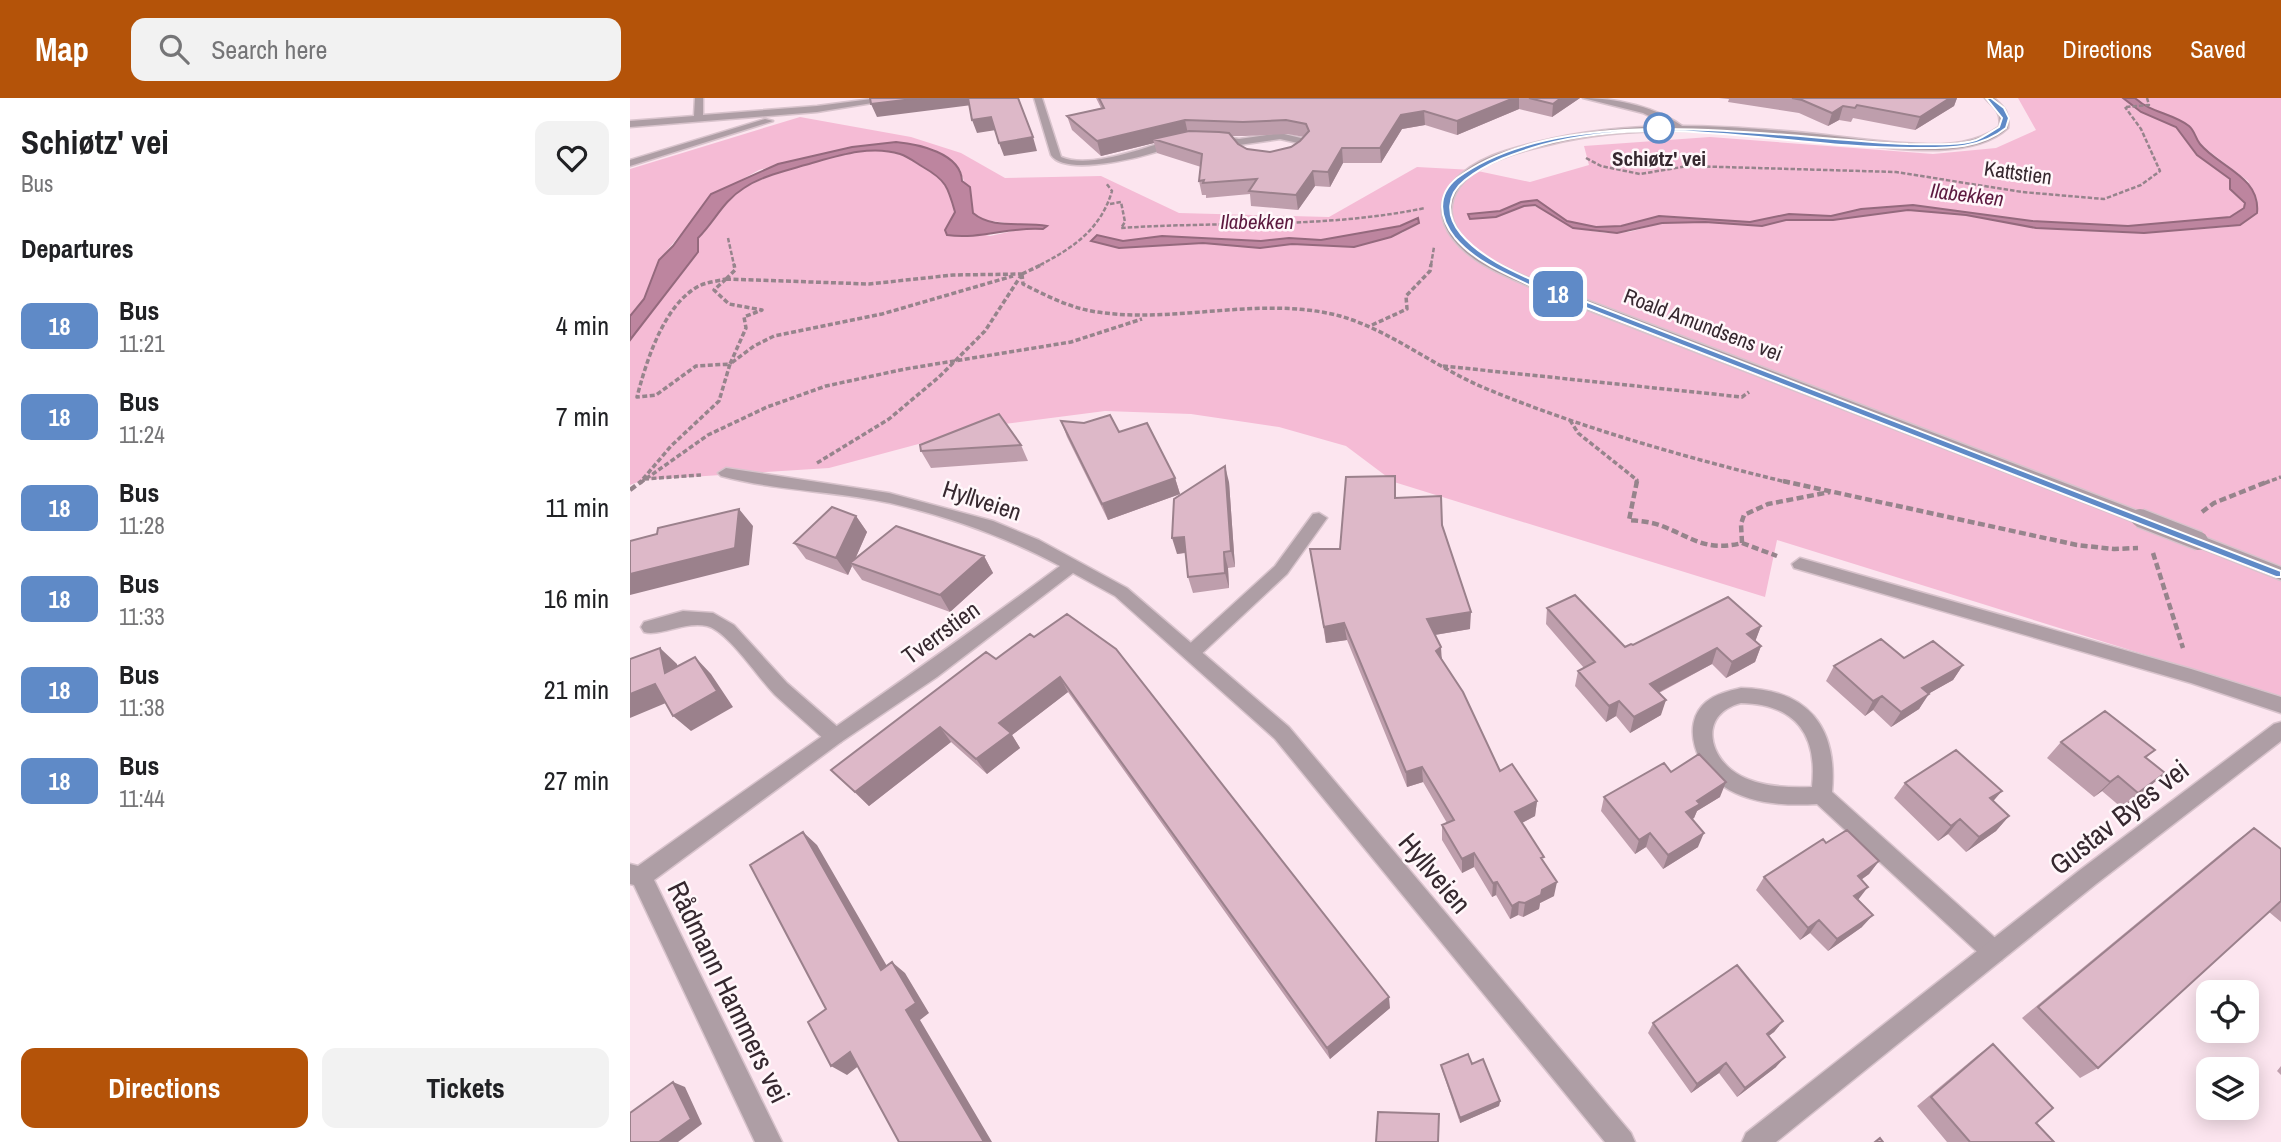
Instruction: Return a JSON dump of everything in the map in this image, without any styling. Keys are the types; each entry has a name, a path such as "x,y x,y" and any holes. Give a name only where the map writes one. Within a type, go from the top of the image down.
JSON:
{"street":[{"path":"698,120 699,98"},
{"path":"630,163 817,109 833,98"},
{"path":"630,124 817,109 899,98"},
{"path":"1038,98 1052,151 1058,159 1077,164 1185,139"},
{"path":"1587,98 1646,111 1680,128"},
{"path":"1457,237 1448,220 1446,197 1457,183 1473,170 1513,151 1560,138 1605,132 1680,128 1909,146 1963,144 1979,141 2003,128 2006,118 1989,98"},
{"path":"1197,138 1239,142 1280,136 1302,141 1299,151 1278,160"},
{"path":"1239,142 1241,154"},
{"name":"Roald Amundsens vei","path":"1457,237 1478,255 1543,288 2281,574"},
{"name":"Hyllveien","path":"726,472 889,498 975,522 1033,544 1121,592 1282,733 1622,1142"},
{"path":"1191,653 1281,570 1320,519"},
{"path":"1800,564 2191,676 2281,705"},
{"name":"Tverrstien","path":"635,876 834,736 931,672 1073,565"},
{"path":"650,627 683,618 713,620 728,630 780,688 834,736"},
{"path":"1821,795 1824,759 1820,740 1812,726 1799,713 1784,703 1754,697 1724,701 1709,712 1703,736 1704,750 1728,778 1746,788 1771,795 1821,795 1994,952"},
{"name":"Gustav Byes vei","path":"1755,1142 1994,952 2281,730"},
{"name":"Rådmann Hammers vei","path":"635,876 769,1142"}],"path":[{"name":"Kattstien","path":"1560,138 1601,166 1640,174 1688,166 1896,172 2022,192 2104,199 2141,185 2160,171 2149,140 2136,118 2125,107 2149,105 2147,98"},
{"path":"1022,274 953,275 869,284 729,278 699,286 675,307 646,360 637,397 656,395 696,366 730,364 754,346 774,336 883,314 1022,274 1063,254 1090,232 1110,204 1112,191 1097,173 1077,164"},
{"path":"1110,204 1121,202 1125,222 1121,228 1179,224 1264,226 1334,222 1381,218 1421,208 1446,208"},
{"path":"1371,326 1407,309 1406,296 1430,271 1435,242 1457,237"},
{"path":"643,479 671,446 719,401 730,364 746,328 744,317 762,310 729,304 714,290 729,278 734,270 728,239"},
{"path":"1022,274 1023,284 1044,298 1080,310 1146,317 1279,310 1345,316 1371,326 1476,385 1570,419 1711,464 2077,545 2114,549 2139,548"},
{"path":"788,484 898,413 980,337 997,313 1009,286 1022,274"},
{"path":"630,490 708,435 767,407 826,386 955,360 1071,342 1146,317"},
{"path":"1438,366 1742,397 1754,388 1756,369"},
{"path":"1570,419 1578,433 1637,480 1629,520 1660,525 1692,542 1723,549 1742,543 1800,564"},
{"path":"643,479 726,472"},
{"path":"2193,517 2214,503 2281,477"},
{"path":"1742,543 1741,524 1744,515 1768,504 1833,491"},
{"path":"2152,548 2191,676"}],"shaded area":[{"path":"2018,98 2123,98 2141,112 2176,127 2197,155 2230,179 2230,189 2245,203 2244,208 2230,217 2128,227 2032,221 1913,205 1831,216 1789,214 1750,222 1659,216 1621,226 1595,227 1567,221 1537,200 1521,202 1500,211 1468,214 1470,219 1496,217 1528,205 1541,208 1573,228 1606,233 1629,232 1662,223 1705,222 1762,226 1786,220 1852,217 1908,210 1966,215 2036,228 2126,233 2228,227 2247,219 2258,202 2248,181 2201,145 2190,127 2146,107 2135,98 2281,98 2281,697 1777,540 1765,597 1394,482 1346,446 1279,427 1191,414 1105,411 982,427 829,468 643,480 630,485 630,340 698,252 698,238 724,205 744,188 774,175 840,155 888,151 909,158 937,175 948,186 955,212 947,225 990,236 1028,228 1043,229 980,219 973,213 972,201 960,169 927,148 896,142 837,150 759,170 707,199 705,205 659,260 644,299 630,316 630,169 800,117 911,137 961,153 1005,178 1101,176 1179,213 1329,217 1417,167 1473,170 1530,182 1589,165 1584,146 1710,137 1933,154 1996,148 2036,130","holes":["1417,218 1419,222 1402,233 1354,247 1292,244 1260,248 1203,243 1119,248 1092,241 1107,237 1123,241 1162,236 1261,241 1289,238 1321,240 1400,226"]},
{"path":"2123,98 2135,98 2189,126 2208,152 2246,181 2256,201 2257,213 2240,225 2144,233 2036,228 1966,215 1908,210 1833,220 1786,220 1762,226 1705,222 1662,223 1617,233 1573,228 1535,205 1524,206 1496,217 1470,219 1468,214 1500,211 1521,202 1537,200 1567,221 1596,227 1621,226 1659,216 1750,222 1789,214 1831,216 1861,209 1913,205 2032,221 2128,226 2230,217 2244,208 2245,203 2230,189 2230,179 2197,155 2176,127 2141,112"},
{"path":"896,142 926,148 954,163 960,171 962,181 970,187 973,213 981,218 990,222 1047,226 1043,229 1019,229 971,236 947,235 945,230 955,212 945,185 931,172 900,154 888,151 864,151 828,158 758,180 730,199 698,238 698,252 630,340 630,316 644,299 659,260 673,246 711,194 778,164 852,147"},
{"path":"1418,218 1419,223 1391,237 1354,247 1292,244 1260,248 1203,243 1119,248 1091,241 1097,235 1123,241 1162,236 1261,241 1289,238 1321,240 1400,226"}],"building":[{"path":"870,98 921,98 871,104"},
{"path":"968,98 1018,98 1033,137 999,143 991,117 972,120"},
{"path":"1099,98 1514,98 1457,121 1424,111 1401,115 1380,148 1342,148 1328,172 1313,171 1296,195 1249,191 1257,179 1203,183 1204,180 1199,181 1202,154 1153,139 1189,131 1229,133 1238,144 1247,149 1270,152 1291,147 1300,141 1309,131 1306,124 1286,120 1185,120 1097,141 1067,116 1104,108"},
{"path":"1529,98 1561,98 1553,104"},
{"path":"1792,98 1950,98 1920,117 1857,105 1855,108 1843,106 1832,113"},
{"path":"999,414 1021,445 921,451 920,445"},
{"path":"1110,415 1119,432 1147,423 1175,478 1102,504 1061,421 1084,423"},
{"path":"1225,466 1231,551 1224,552 1225,573 1188,577 1184,537 1172,538 1174,499"},
{"path":"1395,476 1395,498 1441,496 1442,525 1471,612 1427,619 1441,647 1436,651 1463,692 1500,771 1512,764 1537,801 1515,812 1557,882 1525,903 1519,902 1512,906 1474,853 1462,859 1442,825 1454,820 1422,767 1406,772 1344,623 1324,627 1310,549 1340,549 1346,477"},
{"path":"832,507 856,516 836,558 794,543"},
{"path":"739,509 735,548 630,574 630,541 657,534 658,528"},
{"path":"896,526 984,556 940,595 850,563"},
{"path":"1575,595 1625,647 1728,597 1761,626 1747,634 1761,646 1732,662 1717,648 1650,684 1666,700 1634,717 1619,701 1609,706 1578,671 1595,662 1547,608"},
{"path":"1067,614 1116,649 1389,997 1327,1048 1060,677 999,723 1011,733 976,759 940,727 855,792 831,770 986,652 996,659 1030,634 1034,637"},
{"path":"1881,639 1904,658 1933,641 1963,665 1922,688 1929,694 1901,712 1882,696 1873,701 1834,666"},
{"path":"660,648 665,673 695,657 717,691 673,716 655,684 630,694 630,659"},
{"path":"2105,711 2155,750 2145,757 2165,773 2138,793 2118,776 2110,782 2061,742"},
{"path":"1956,750 2002,791 1990,798 2009,816 1979,837 1960,819 1951,826 1905,783"},
{"path":"1699,754 1726,782 1697,801 1700,804 1686,812 1704,833 1668,855 1650,833 1639,840 1604,797 1664,763 1671,772"},
{"path":"2254,828 2281,849 2281,901 2098,1068 2038,1007"},
{"path":"1847,830 1879,861 1858,876 1868,887 1854,896 1873,915 1837,939 1819,920 1808,928 1764,877 1823,839 1826,843"},
{"path":"803,832 881,970 892,962 916,1003 906,1010 984,1142 899,1142 850,1052 831,1066 808,1022 826,1009 750,865"},
{"path":"1737,965 1783,1021 1767,1034 1785,1057 1745,1088 1726,1063 1697,1084 1653,1023"},
{"path":"1993,1044 2053,1108 2036,1123 2054,1142 1970,1142 1931,1097"},
{"path":"1468,1054 1472,1064 1483,1059 1500,1101 1460,1118 1441,1065"},
{"path":"673,1082 691,1119 659,1142 630,1142 630,1113"},
{"path":"1378,1112 1439,1114 1438,1142 1376,1142"}],"bus line":[{"name":"18","path":"1989,98 2006,118 2003,128 1979,141 1938,147 1680,128 1605,132 1560,138 1513,151 1473,170 1457,183 1446,197 1446,212 1451,228 1466,246 1506,271 1543,288 2281,574"}],"place":[{"name":"Schiøtz' vei","path":"1659,128"}],"water label":[{"name":"Ilabekken","path":"1967,195"},
{"name":"Ilabekken","path":"1257,222"}]}
